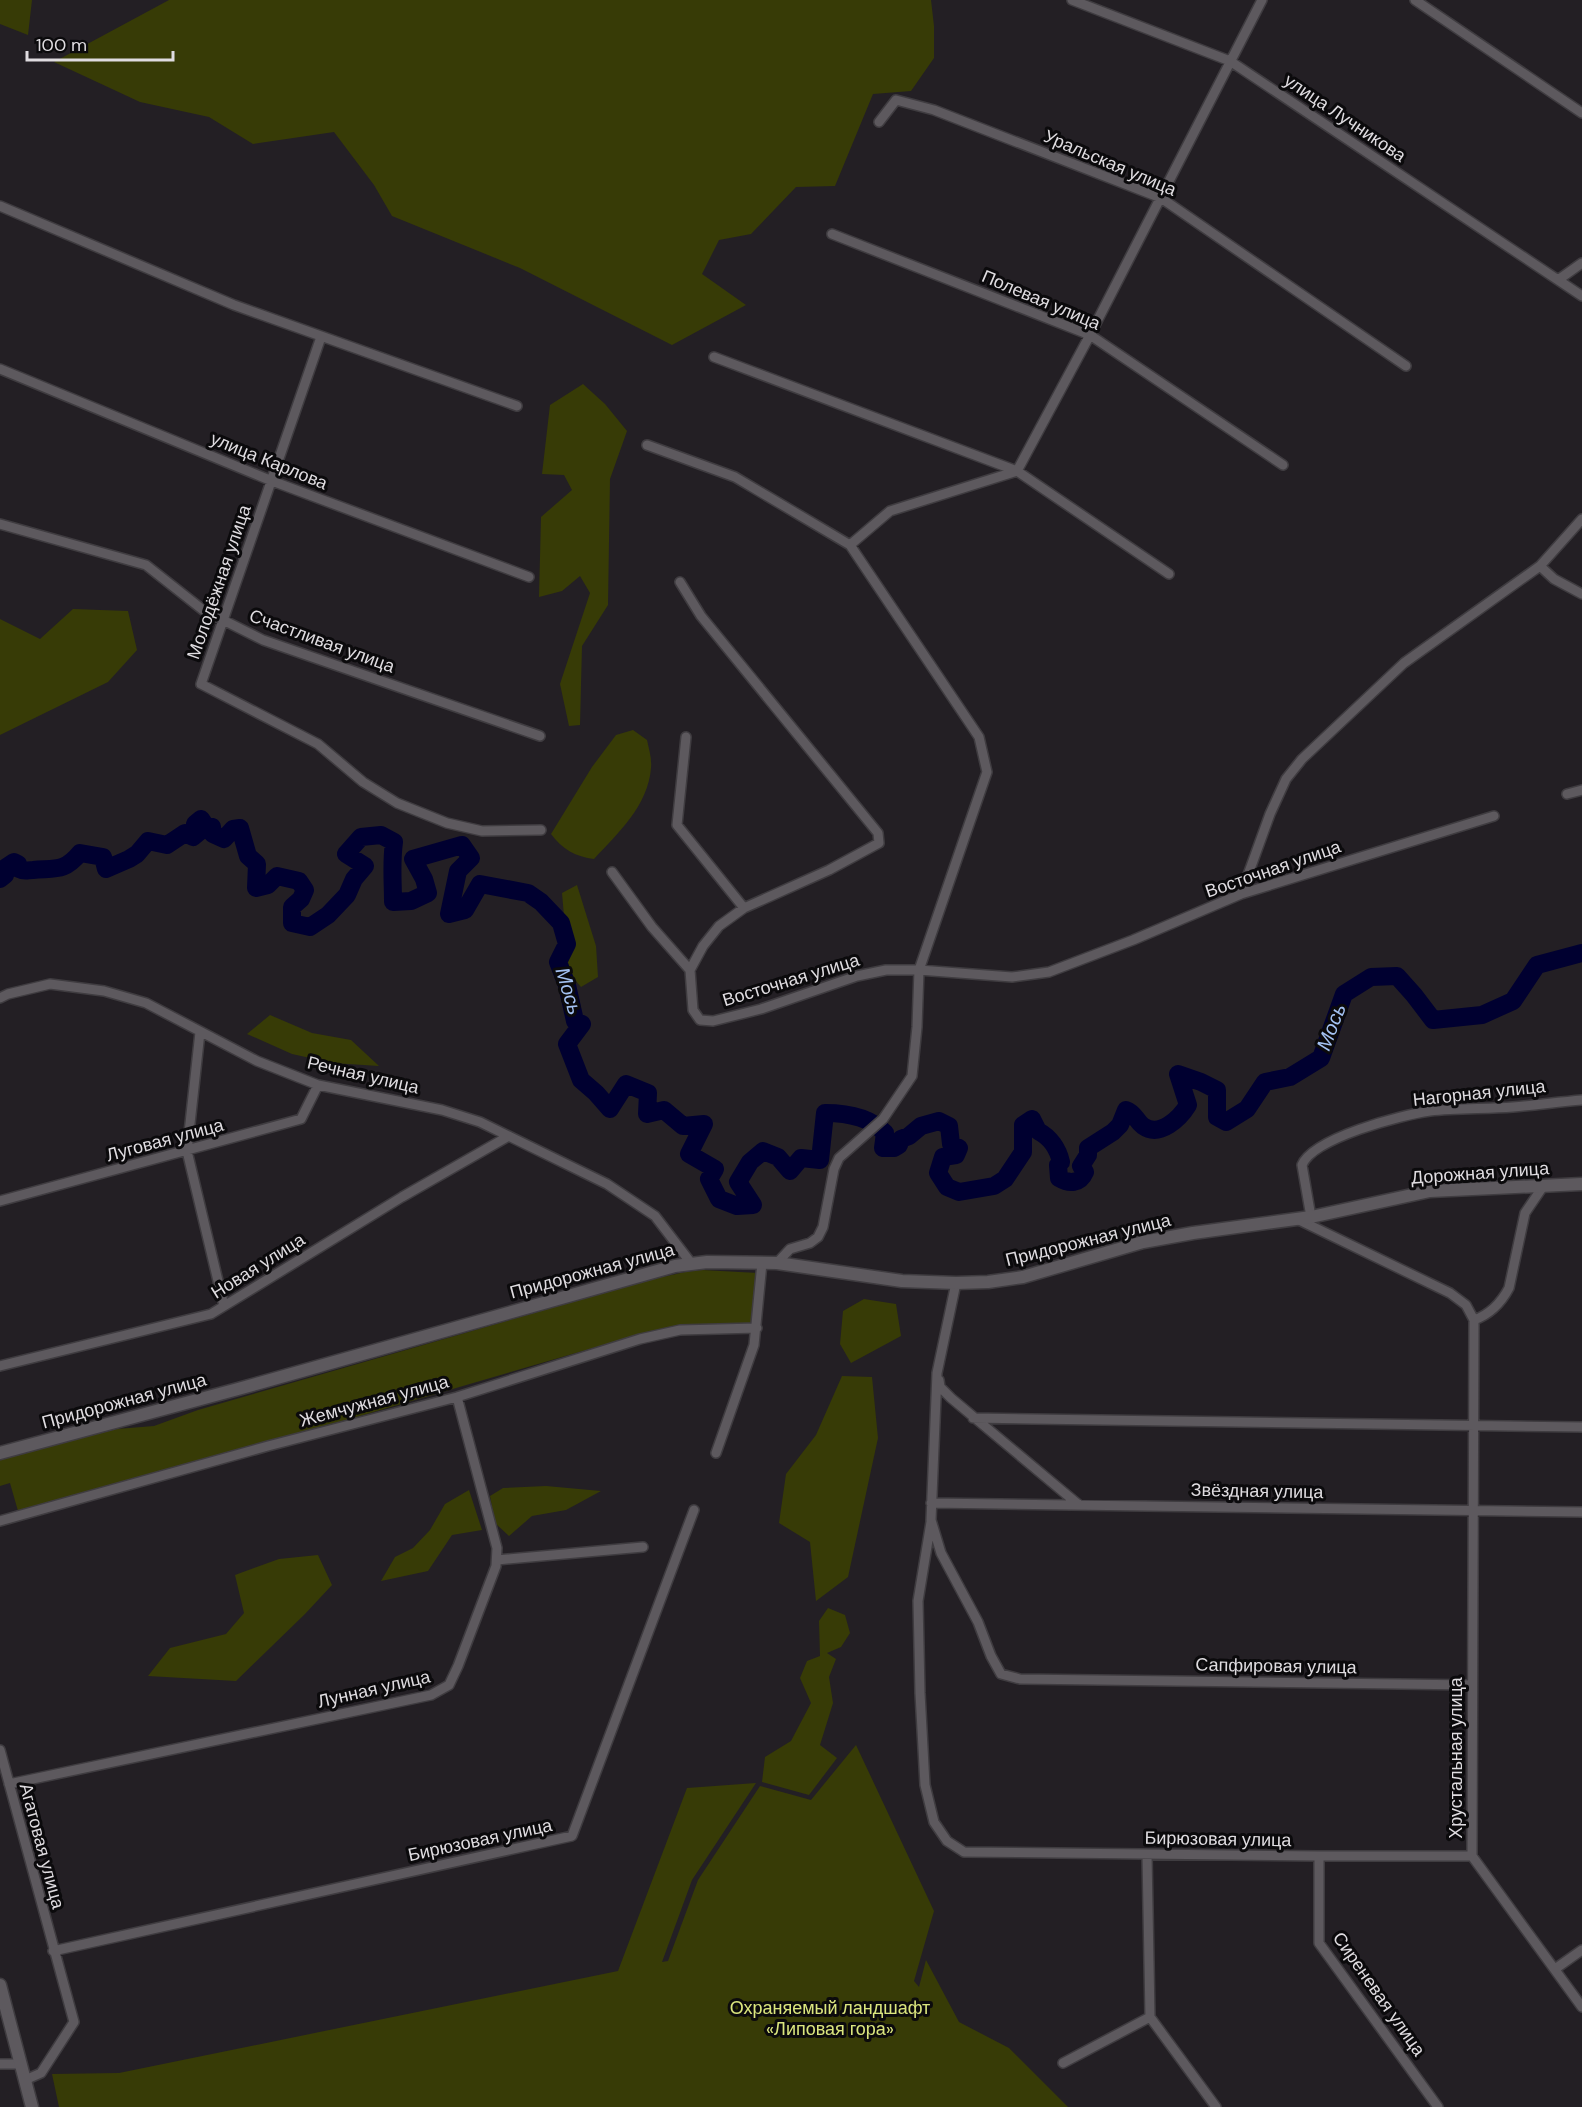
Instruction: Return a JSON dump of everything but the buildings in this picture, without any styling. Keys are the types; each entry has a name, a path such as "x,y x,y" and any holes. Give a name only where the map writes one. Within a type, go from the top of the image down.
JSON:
{"street":[{"name":"улица Лучникова","path":"1072,0 1230,61 1582,296"},
{"path":"850,545 890,511 1017,471 1090,335 1262,0"},
{"path":"1415,0 1582,113"},
{"name":"Уральская улица","path":"879,122 896,100 906,102 934,110 1161,198 1406,366"},
{"path":"0,206 234,305 517,406"},
{"name":"Полевая улица","path":"832,234 1090,335 1283,465"},
{"path":"1558,280 1582,263"},
{"name":"Молодёжная улица","path":"321,337 201,684 318,744 363,782 397,803 447,823 482,831 541,830"},
{"path":"714,357 1017,471 1170,574"},
{"name":"улица Карлова","path":"0,369 272,481 529,577"},
{"path":"647,445 735,477 850,545 979,737 987,772 920,970 912,1076 883,1119 840,1158 834,1169 823,1227 818,1237 810,1243 790,1249 777,1263"},
{"path":"1241,894 1270,813 1286,779 1302,759 1404,663 1540,566 1582,519"},
{"name":"Счастливая улица","path":"0,524 146,566 203,610 264,640 540,736"},
{"path":"1540,566 1554,579 1582,594"},
{"path":"612,872 652,927 690,970 703,946 720,926 744,908 829,870 879,843 878,833 701,616 680,582"},
{"path":"686,737 677,825 744,908"},
{"path":"1567,794 1582,790"},
{"name":"Восточная улица","path":"690,970 693,1010 700,1020 713,1021 761,1009 857,976 886,970 920,970 1012,977 1049,972 1241,894 1494,816"},
{"name":"Речная улица","path":"0,998 50,984 104,991 146,1003 257,1061 318,1085 442,1110 480,1122 607,1184 655,1216 691,1263"},
{"path":"200,1032 187,1151 224,1306"},
{"name":"Луговая улица","path":"0,1201 301,1119 318,1085"},
{"name":"Нагорная улица","path":"1311,1217 1302,1165 1305,1158 1312,1151 1361,1128 1429,1112 1582,1100"},
{"name":"Новая улица","path":"0,1366 211,1314 402,1197 509,1136"},
{"name":"Дорожная улица","path":"1311,1217 1430,1191 1582,1184"},
{"path":"1297,1219 1450,1293 1466,1305 1474,1320 1484,1316 1503,1298 1509,1287 1525,1213 1544,1185"},
{"name":"Придорожная улица","path":"0,1453 238,1389 648,1272 691,1263 722,1261 777,1263 902,1281 956,1283 1023,1277 1143,1242 1311,1217"},
{"path":"716,1453 747,1368 757,1328 762,1263"},
{"path":"931,1520 937,1373 956,1283"},
{"name":"Хрустальная улица","path":"1474,1320 1472,1856 1582,2007"},
{"name":"Жемчужная улица","path":"0,1521 268,1446 457,1397 627,1342 666,1332 757,1328"},
{"path":"937,1373 940,1387 973,1418 1079,1505"},
{"name":"Лунная улица","path":"9,1784 431,1695 449,1685 496,1566 497,1548 457,1397"},
{"path":"973,1418 1582,1427"},
{"name":"Звёздная улица","path":"931,1503 1582,1512"},
{"name":"Бирюзовая улица","path":"53,1951 572,1836 694,1510"},
{"name":"Сапфировая улица","path":"931,1520 941,1553 978,1622 991,1656 1001,1674 1020,1679 1472,1685"},
{"name":"Бирюзовая улица","path":"931,1520 918,1601 925,1785 934,1822 947,1840 964,1852 1472,1856"},
{"path":"496,1560 643,1547"},
{"name":"Агатовая улица","path":"0,1750 74,2022 41,2073 25,2080"},
{"path":"1147,1855 1150,2016 1216,2107"},
{"name":"Сиреневая улица","path":"1319,1856 1319,1943 1438,2107"},
{"path":"1555,1969 1582,1950"},
{"path":"0,1985 32,2107"},
{"path":"1063,2063 1150,2016"},
{"path":"0,2064 21,2064"}],"green space":[{"path":"0,0 32,0 28,35 0,24"},
{"path":"169,0 931,0 934,58 911,91 873,94 835,186 796,187 751,234 719,240 702,274 746,305 672,345 520,268 392,216 374,185 334,132 253,144 209,117 140,102 54,62"},
{"path":"583,384 605,404 627,431 610,479 608,605 582,646 580,725 569,726 560,684 590,593 580,576 562,591 539,597 541,517 572,490 564,475 542,474 550,405"},
{"path":"73,609 128,611 137,650 108,682 0,735 0,619 40,639"},
{"path":"633,730 647,740 650,754 649,782 644,795 630,818 594,859 575,854 560,844 551,834 592,767 616,735"},
{"path":"577,885 596,946 598,977 581,987 569,973 562,893"},
{"path":"270,1015 312,1033 351,1040 379,1066 333,1063 292,1054 247,1034"},
{"path":"702,1270 758,1273 753,1322 747,1325 680,1326 617,1341 367,1414 18,1511 10,1483 0,1486 0,1460 4,1458 117,1429 154,1426 198,1410 645,1281"},
{"path":"864,1299 896,1304 901,1336 851,1363 840,1344 843,1311"},
{"path":"842,1376 872,1377 878,1438 848,1577 816,1601 810,1542 779,1523 786,1474 816,1435"},
{"path":"546,1486 601,1491 566,1510 532,1516 509,1536 495,1523 490,1496 503,1488"},
{"path":"469,1490 482,1530 452,1535 428,1571 381,1581 395,1557 413,1548 430,1530 445,1504"},
{"path":"318,1555 332,1585 236,1681 148,1676 170,1648 226,1634 244,1613 235,1575 279,1559"},
{"path":"828,1608 845,1615 850,1633 841,1647 827,1653 836,1659 829,1677 833,1703 820,1745 837,1758 809,1795 762,1782 765,1757 791,1741 811,1703 800,1678 807,1661 820,1656 819,1621"},
{"name":"Охраняемый ландшафт «Липовая гора»","path":"856,1745 934,1911 914,1981 919,1987 926,1960 959,2022 1009,2048 1068,2107 59,2107 52,2074 119,2073 618,1971 687,1788 756,1783 692,1880 662,1962 668,1961 698,1880 760,1786 811,1800"}],"waterway":[{"name":"Мось","path":"0,879 5,875 5,868 14,862 18,864 19,869 23,870 54,869 69,863 80,853 103,857 106,869 137,854 148,841 167,845 185,833 193,837 199,832 195,824 201,819 205,825 212,827 213,834 224,839 233,829 240,828 248,856 257,864 256,888 268,885 277,876 299,881 305,890 301,899 292,907 292,923 310,927 328,915 347,895 354,879 365,866 346,854 361,837 381,835 394,842 393,902 411,901 428,893 424,879 413,859 462,845 471,858 458,871 449,914 465,910 480,884 528,893 541,902 561,923 567,944 558,962 567,985 575,1021 582,1024 567,1044 581,1080 610,1109 626,1084 648,1093 647,1114 664,1110 683,1126 704,1124 689,1154 715,1169 709,1179 719,1199 737,1206 753,1205 738,1182 750,1162 763,1151 778,1157 790,1171 801,1158 820,1160 825,1113 849,1115 872,1123 885,1133 883,1148 894,1148 899,1145 901,1139 909,1136 921,1126 939,1121 949,1126 951,1144 959,1148 956,1155 943,1157 938,1173 947,1187 959,1192 994,1186 1005,1179 1023,1152 1023,1125 1032,1119 1038,1131 1050,1140 1058,1153 1061,1162 1058,1165 1059,1178 1070,1182 1077,1181 1085,1172 1081,1166 1088,1155 1088,1148 1113,1132 1120,1125 1126,1110 1149,1129 1163,1128 1175,1121 1188,1105 1178,1074 1217,1090 1217,1117 1226,1122 1247,1109 1265,1082 1290,1077 1321,1058 1344,994 1371,977 1397,976 1433,1020 1482,1015 1513,1001 1537,965 1582,953"}]}
